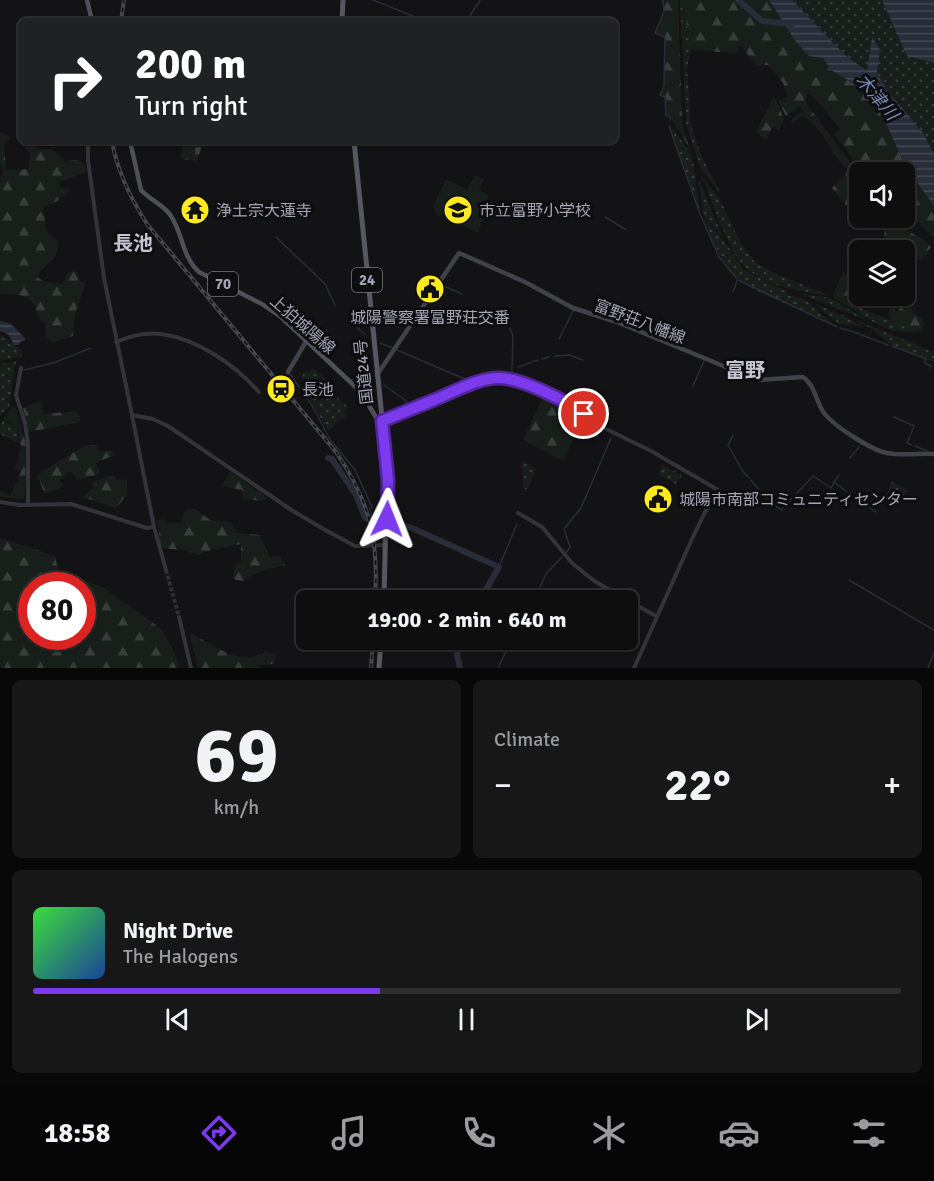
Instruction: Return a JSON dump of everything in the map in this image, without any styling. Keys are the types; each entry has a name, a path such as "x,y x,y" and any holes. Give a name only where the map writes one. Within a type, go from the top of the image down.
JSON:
{"highway":[{"path":"342,18 343,0"},
{"name":"国道24号","path":"354,144 388,480 384,590"},
{"path":"379,668 380,650"}],"main road":[{"path":"87,0 91,18"},
{"name":"上狛城陽線","path":"131,144 141,190 169,213 193,267 262,304 307,340 361,392 377,419 382,421"},
{"name":"富野荘八幡線","path":"377,375 459,253 525,282 573,308 617,322 755,379 803,377 809,381 824,413 863,442 889,453 934,454"},
{"path":"288,372 307,340"}],"street":[{"path":"88,144 99,251 154,527 166,570"},
{"path":"116,342 151,334 162,334 177,339 225,361 242,373 260,392"},
{"path":"21,368 16,395 25,423 28,445 28,505"},
{"path":"382,421 482,380 500,378 511,380 571,404 596,424 651,451 720,491 699,523 634,668"},
{"path":"132,415 153,419 172,428 293,511 354,546 386,545"},
{"path":"0,502 28,505 72,504 147,528 154,527"},
{"path":"518,513 542,527 572,563 592,580 610,590"},
{"path":"638,606 656,616"},
{"path":"179,617 191,668"}],"green space":[{"path":"663,0 678,0 683,126 689,147 670,117 666,116 665,97 660,95 664,85 665,38 655,33 664,12"},
{"path":"680,0 683,0 691,49 687,67 691,125 701,155 721,194 700,167 686,124"},
{"path":"683,0 769,0 796,42 823,58 831,70 861,88 875,100 904,162 855,162 834,134 840,129 816,99 807,93 806,103 850,162 849,203 846,206 832,188 846,174 847,169 810,121 802,116 792,123 791,120 803,111 800,106 786,116 778,101 787,97 783,83 768,65 757,66 740,45 735,54 691,49"},
{"path":"792,0 882,0 907,56 934,63 934,154 924,134 887,90 877,74 880,50 872,38 867,71 845,55"},
{"path":"774,95 784,119 779,130 773,126 766,140 756,132"},
{"path":"670,125 692,155 700,212 680,157"},
{"path":"0,132 10,138 4,144 6,170 29,169 30,154 22,144 40,149 51,149 66,161 77,160 85,164 86,172 59,182 60,187 70,190 56,202 43,207 47,232 58,241 54,259 37,277 49,283 63,283 68,273 73,271 78,273 79,280 85,283 75,314 73,336 52,343 46,338 45,324 32,302 20,295 0,294 0,179 3,174 0,162"},
{"path":"183,144 202,146 197,161 181,159"},
{"path":"475,175 484,179 479,190 489,195 478,233 441,215 440,217 434,211 433,206 446,179 467,189"},
{"path":"701,175 720,199 740,242 755,262 772,272 828,295 773,284 745,267 726,236"},
{"path":"699,179 723,238 703,215"},
{"path":"915,180 934,206 934,238 915,220"},
{"path":"703,217 728,246 744,270 786,291 788,295 804,299 834,324 769,297 737,278 721,257"},
{"path":"884,228 901,228 924,240 931,247 921,261 915,257 915,240 885,240"},
{"path":"843,273 849,276 849,304 847,306 834,298 833,294"},
{"path":"798,293 830,298 869,321"},
{"path":"813,303 847,317 864,327 839,324"},
{"path":"848,303 849,306 855,306 919,332 893,331 847,306"},
{"path":"900,306 910,306 925,323 922,331 890,321 891,307 896,313"},
{"path":"854,319 934,352 934,362 891,345 870,328"},
{"path":"0,335 22,350 23,356 0,361"},
{"path":"16,361 9,407 0,416 0,364"},
{"path":"313,368 328,381 324,387 348,407 344,412 346,415 328,431 307,393 311,388 301,378 306,370 309,372"},
{"path":"543,397 583,419 563,461 523,440"},
{"path":"41,401 44,414 75,411 80,416 79,422 29,432 23,408"},
{"path":"13,407 16,408 26,445 25,495 18,500 0,496 0,491 10,496 21,472 15,468 21,448 18,427 3,419"},
{"path":"3,420 17,427 19,443 0,434"},
{"path":"96,445 99,451 113,450 114,455 96,463 100,474 78,480 70,471 59,480 64,486 45,494 37,475 84,446"},
{"path":"522,461 536,469 527,490 523,488"},
{"path":"663,465 682,475 676,484 658,474"},
{"path":"230,472 268,498 263,501 242,499 242,490 222,486"},
{"path":"113,475 117,480 127,479 127,495 116,508 82,497 94,487 91,482"},
{"path":"892,481 907,490 901,503 890,497 887,502 884,501"},
{"path":"195,509 210,520 231,522 237,533 259,535 270,557 280,556 285,566 266,569 246,578 245,582 233,579 234,567 241,561 241,544 199,555 161,548 157,520 165,519 167,523 181,522 185,510"},
{"path":"0,538 55,556 59,572 18,572 18,650 96,650 96,585 103,587 160,628 173,649 180,668 0,668"},
{"path":"189,633 235,656 255,656 265,652 276,654 274,664 260,665 260,668 198,668"}],"water":[{"name":"木津川","path":"769,0 792,0 845,55 867,71 872,37 880,50 877,74 887,90 924,134 934,154 934,206 915,180 915,162 904,162 875,100 861,88 831,70 823,58 809,56 796,42"},
{"path":"882,0 934,0 934,63 907,56"},
{"path":"0,321 11,324 26,339 19,345 14,345 8,334 0,331"}],"waterway":[{"path":"373,0 418,18"},
{"path":"469,18 480,0"},
{"path":"663,0 664,12 655,33 665,37 664,85 660,95 665,97 666,116 670,116 670,121"},
{"path":"738,0 762,21 792,24"},
{"path":"669,126 700,214"},
{"path":"701,216 719,257 738,280 837,327"},
{"path":"605,217 625,229"},
{"path":"276,237 325,284 335,305"},
{"path":"733,292 737,281"},
{"path":"446,287 462,294"},
{"path":"559,339 573,311"},
{"path":"355,326 365,334"},
{"path":"510,328 513,336 512,369"},
{"path":"840,328 888,345"},
{"path":"380,343 393,348"},
{"path":"892,346 926,359 925,363 931,366 930,368"},
{"path":"24,370 53,363 91,348"},
{"path":"397,350 467,380"},
{"path":"555,356 569,355 583,360"},
{"path":"542,359 549,357"},
{"path":"518,367 538,360"},
{"path":"693,386 704,361"},
{"path":"512,371 513,376"},
{"path":"290,374 300,388"},
{"path":"384,385 405,400 408,405"},
{"path":"303,393 329,438 355,470 372,507 370,508 372,520"},
{"path":"894,417 914,426 911,434"},
{"path":"733,435 728,445 749,478"},
{"path":"910,436 907,443 912,445"},
{"path":"566,553 570,547 564,529 581,508 611,438"},
{"path":"915,446 927,451"},
{"path":"850,458 859,447"},
{"path":"328,458 332,459 356,495 365,518 368,519"},
{"path":"839,475 834,482 847,492"},
{"path":"751,480 764,496 781,510 813,476 831,488 834,483"},
{"path":"850,494 876,512"},
{"path":"390,523 414,529 499,567 486,590"},
{"path":"499,567 517,524"},
{"path":"539,590 546,574 562,557"},
{"path":"849,580 934,630"},
{"path":"459,650 457,655 460,668"},
{"path":"498,668 507,650"},
{"path":"928,668 934,653"}],"tunnel":[{"path":"166,570 179,617"}],"railway":[{"path":"121,18 124,0"},
{"path":"113,144 125,184 147,224 336,452 348,470 370,522 375,558 375,590"},
{"path":"371,668 372,650"}],"place":[{"name":"浄土宗大蓮寺","path":"195,210"},
{"name":"市立富野小学校","path":"458,210"},
{"name":"城陽警察署富野荘交番","path":"430,289"},
{"name":"長池","path":"281,389"},
{"name":"城陽市南部コミュニティセンター","path":"658,499"}],"district":[{"name":"長池","path":"133,243"},
{"name":"富野","path":"745,370"}],"route":[{"path":"387,519 388,480 382,421 482,380 500,378 546,393 571,404 584,414"}]}
